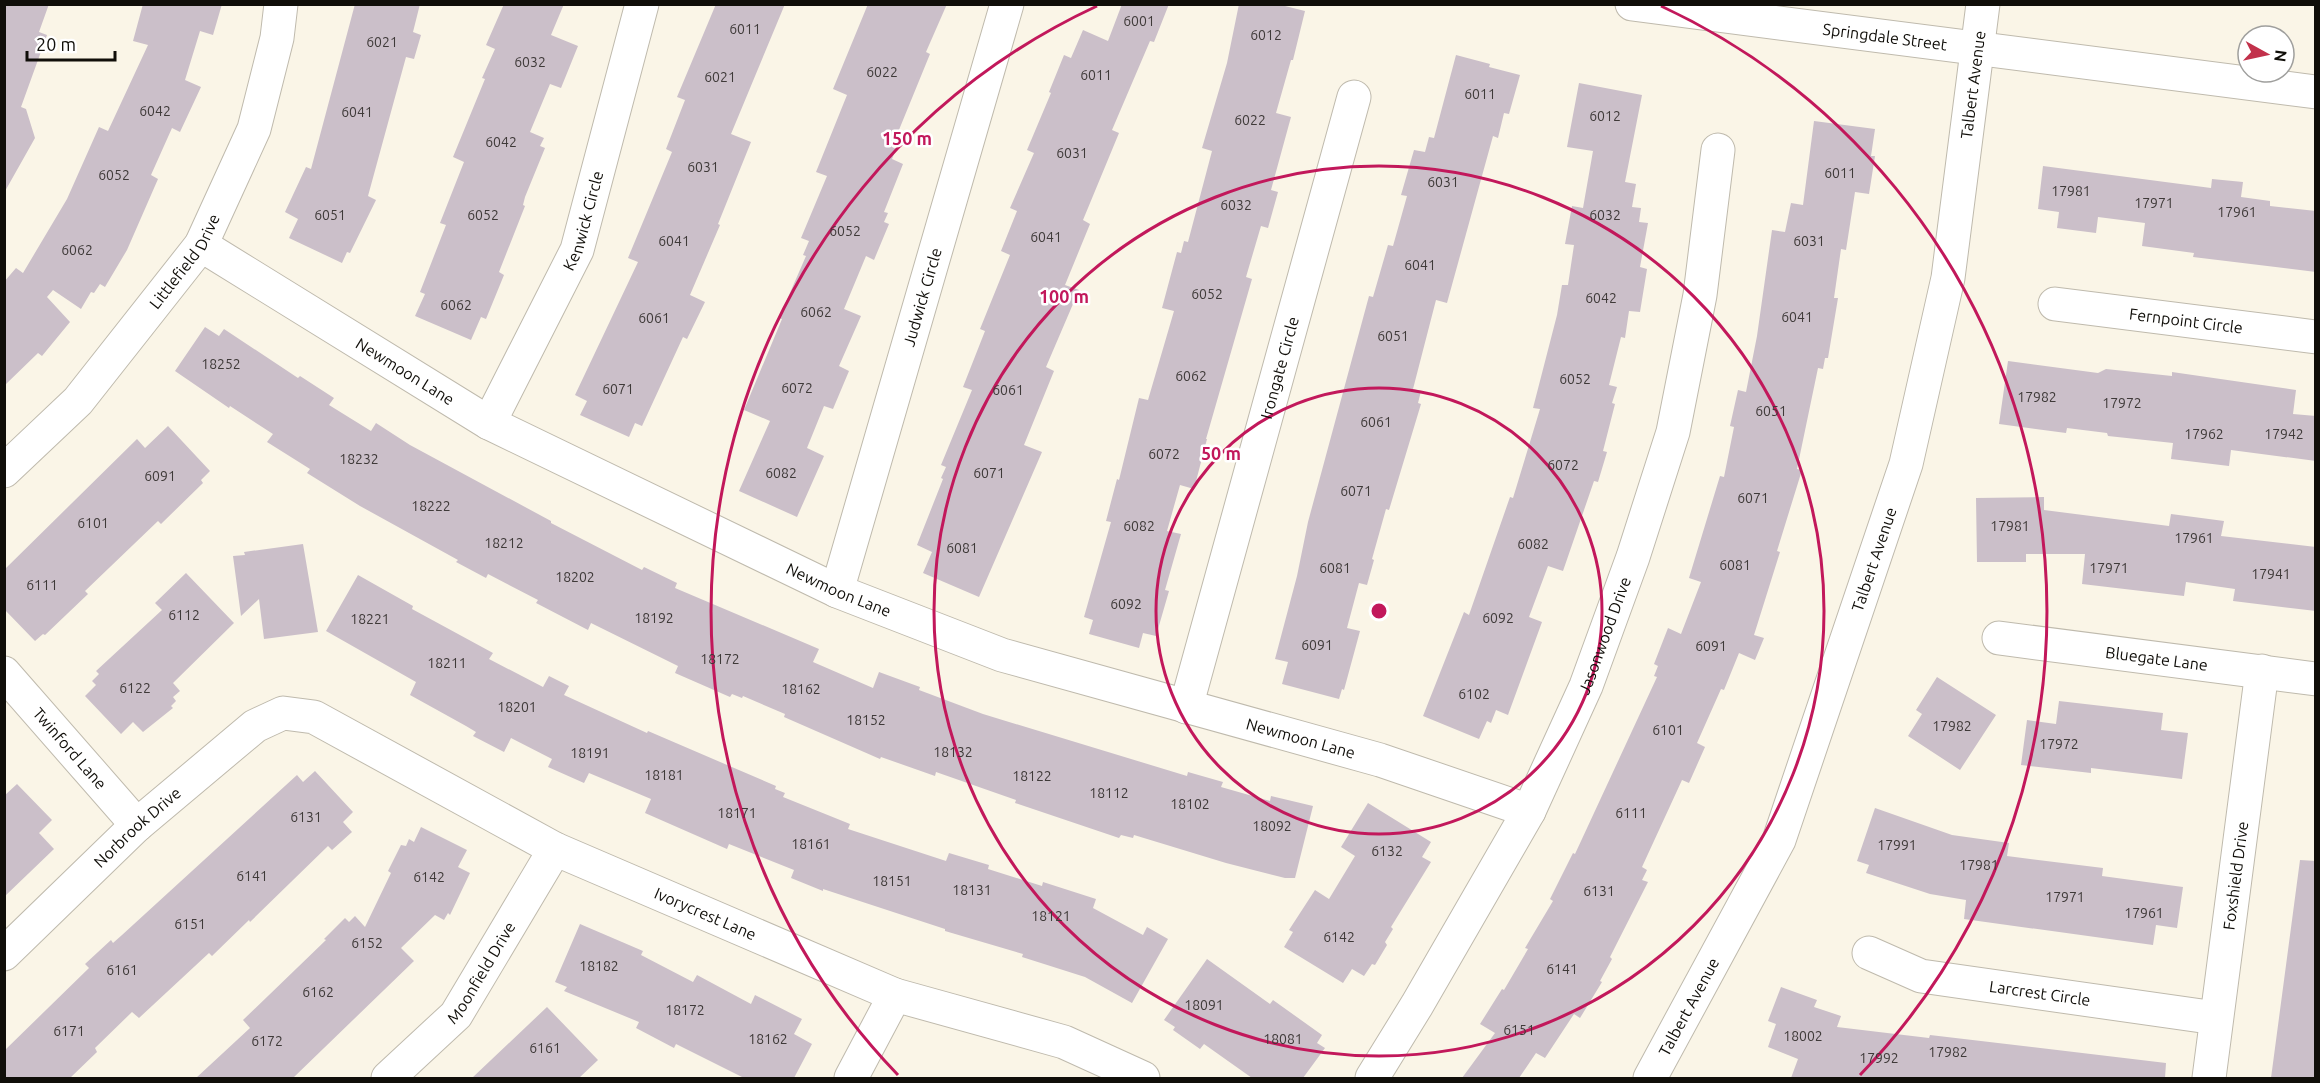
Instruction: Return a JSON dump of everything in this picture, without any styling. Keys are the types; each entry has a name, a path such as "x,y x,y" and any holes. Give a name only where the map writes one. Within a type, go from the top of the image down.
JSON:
{"street":[{"name":"Littlefield Drive","path":"4,471 78,401 201,245 254,129 277,38 281,4"},
{"name":"Kenwick Circle","path":"489,423 577,250 642,4"},
{"name":"Judwick Circle","path":"837,591 1007,4"},
{"name":"Springdale Street","path":"1632,4 2316,92"},
{"name":"Talbert Avenue","path":"1650,1078 1779,840 1906,464 1948,278 1983,4"},
{"name":"Irongate Circle","path":"1186,707 1354,97"},
{"name":"Jasonwood Drive","path":"1372,1078 1417,1005 1528,811 1586,686 1673,432 1700,295 1718,150"},
{"name":"Newmoon Lane","path":"201,245 489,423 837,591 1002,655 1380,760 1528,811"},
{"name":"Fernpoint Circle","path":"2055,304 2316,337"},
{"name":"Bluegate Lane","path":"1999,638 2316,679"},
{"name":"Foxshield Drive","path":"2208,1078 2262,671"},
{"name":"Twinford Lane","path":"4,673 137,825"},
{"name":"Norbrook Drive","path":"4,954 137,825 255,726 283,713"},
{"name":"Ivorycrest Lane","path":"283,713 314,717 555,849 895,995 1064,1041 1143,1078"},
{"name":"Moonfield Drive","path":"388,1078 456,1015 555,849"},
{"name":"Larcrest Circle","path":"1869,952 1921,976 2216,1018"},
{"path":"851,1078 895,995"}],"building":[{"path":"4,4 49,4 39,32 47,35 21,107 26,109 35,138 4,193"},
{"path":"143,4 222,4 213,35 200,31 185,80 201,87 180,132 172,128 151,175 158,179 127,250 105,287 100,284 94,293 91,292 81,309 53,290 47,297 70,322 42,356 38,353 4,386 4,282 16,268 23,273 67,199 99,127 108,131 148,45 133,41"},
{"path":"355,4 420,4 413,32 421,35 414,59 406,57 368,196 376,200 350,253 347,252 342,263 289,238 298,219 285,212 306,167 311,169"},
{"path":"504,4 564,4 551,35 578,46 561,88 550,84 530,132 544,138 540,146 545,148 499,272 504,275 486,319 481,317 471,340 415,316 425,294 420,292 446,225 440,223 464,162 453,157 495,49 486,45"},
{"path":"716,4 785,4 731,134 751,142 718,224 720,225 690,295 705,302 687,339 683,337 642,426 635,423 629,437 580,415 587,401 575,395 638,262 628,258 672,152 666,149 685,100 677,97"},
{"path":"868,4 947,4 926,52 930,54 892,147 896,149 892,159 903,164 884,212 888,213 884,222 889,224 874,260 866,256 844,309 861,316 839,366 849,371 833,409 824,406 807,448 824,456 797,517 739,491 770,421 744,410 782,319 779,318 806,256 803,255 809,241 801,238 827,176 816,172 847,95 833,89"},
{"path":"1122,4 1169,4 1154,42 1150,41 1112,130 1119,133 1083,220 1090,224 1065,285 1079,290 1046,367 1054,371 1024,445 1042,452 979,597 923,573 932,552 917,545 943,479 941,478 946,467 941,465 972,390 963,387 985,331 980,329 1010,255 1001,251 1017,211 1010,208 1034,153 1027,150 1064,55 1071,58 1083,30 1108,41"},
{"path":"1239,4 1277,4 1305,11 1293,60 1291,60 1276,113 1291,117 1271,190 1278,192 1268,228 1261,226 1246,277 1252,279 1194,489 1180,485 1167,531 1181,534 1165,590 1169,591 1156,636 1143,633 1139,648 1089,634 1093,620 1084,617 1111,522 1106,521 1117,479 1119,480 1139,398 1148,400 1174,311 1162,308 1177,252 1181,253 1184,241 1188,242 1212,151 1202,148 1227,63"},
{"path":"1456,55 1520,75 1509,114 1504,113 1498,138 1493,136 1447,303 1436,300 1413,389 1421,391 1418,403 1421,404 1389,510 1386,509 1367,585 1359,583 1347,628 1360,631 1344,690 1342,689 1339,699 1282,684 1288,662 1275,659 1297,576 1308,522 1369,296 1373,297 1388,245 1393,246 1407,196 1401,195 1414,150 1425,152 1429,137 1434,138"},
{"path":"1579,83 1642,95 1625,182 1636,184 1632,207 1641,208 1639,222 1648,223 1640,267 1647,269 1640,312 1629,311 1625,338 1621,337 1609,385 1617,387 1603,451 1607,452 1598,482 1594,481 1563,571 1548,566 1529,617 1542,622 1508,715 1496,710 1491,723 1487,721 1479,739 1423,716 1464,612 1469,615 1510,497 1513,498 1540,409 1533,408 1557,315 1562,285 1568,285 1574,245 1565,244 1572,206 1583,208 1593,151 1567,147"},
{"path":"1814,121 1875,129 1871,156 1875,156 1869,194 1855,192 1846,250 1841,249 1834,298 1838,298 1828,358 1825,358 1823,369 1818,368 1797,469 1802,470 1754,635 1764,638 1755,660 1739,653 1724,690 1721,689 1697,743 1705,747 1689,783 1682,780 1642,867 1647,870 1642,880 1648,882 1610,957 1612,959 1600,981 1602,982 1580,1018 1574,1014 1545,1058 1536,1053 1519,1078 1462,1078 1495,1033 1480,1024 1502,989 1504,990 1528,949 1525,948 1553,901 1550,899 1573,853 1575,854 1657,677 1654,676 1658,666 1654,664 1668,628 1681,634 1701,582 1689,578 1720,476 1724,477 1734,427 1730,426 1738,390 1746,392 1757,336 1772,230 1785,232 1791,203 1803,205"},
{"path":"2043,166 2211,188 2212,179 2243,182 2241,197 2270,201 2270,206 2316,211 2316,272 2193,257 2194,253 2142,246 2145,223 2098,217 2096,233 2057,228 2059,212 2038,209"},
{"path":"205,327 219,336 224,329 298,378 300,376 334,398 329,405 371,431 376,423 410,445 551,523 642,570 644,567 677,583 675,588 819,649 813,662 873,688 879,672 983,714 1187,776 1188,772 1223,782 1221,787 1270,801 1271,796 1313,806 1295,878 1285,878 1226,863 1134,835 1133,838 1121,835 1119,838 1015,803 1016,800 936,772 935,776 881,757 880,759 784,717 785,714 743,696 742,698 732,694 730,697 675,673 678,666 591,623 588,630 536,603 538,600 488,574 486,578 456,562 458,560 360,506 307,473 310,469 267,442 273,434 230,406 229,408 175,371"},
{"path":"2008,361 2098,373 2106,369 2172,376 2172,372 2296,390 2293,414 2316,416 2316,461 2231,450 2229,466 2171,459 2173,443 2108,436 2107,433 2067,428 2066,433 1999,424"},
{"path":"168,426 210,471 201,480 203,483 161,524 158,521 85,591 88,594 45,635 43,634 35,641 4,609 4,570 137,439 145,448"},
{"path":"2044,497 2044,510 2169,526 2171,514 2224,521 2221,536 2316,547 2316,611 2233,601 2235,589 2186,582 2184,596 2082,584 2085,554 2026,554 2026,562 1977,562 1976,498"},
{"path":"303,544 318,632 264,639 259,599 241,616 233,556 245,555 244,552"},
{"path":"186,573 234,623 173,683 180,691 173,697 176,701 171,706 173,708 143,732 133,722 121,734 85,696 96,685 92,681 99,674 96,671 162,610 155,603"},
{"path":"358,575 413,606 412,609 493,653 489,659 543,687 549,676 569,686 564,695 647,733 648,731 776,786 775,789 785,793 783,797 850,824 848,829 946,861 949,853 989,865 988,869 1042,886 1043,882 1096,899 1093,908 1143,935 1147,927 1168,939 1132,1003 1085,977 1022,957 1023,954 945,931 945,929 823,889 823,891 791,878 794,870 729,844 727,849 645,813 651,799 589,773 584,783 548,767 552,759 511,738 504,752 473,736 476,732 410,695 416,682 326,631"},
{"path":"1937,677 1996,715 1960,770 1908,736 1922,714 1916,710"},
{"path":"2059,701 2163,713 2161,730 2188,733 2182,779 2091,768 2091,773 2021,765 2027,720 2056,724"},
{"path":"315,771 353,812 343,822 352,832 332,850 328,846 250,922 249,920 212,956 209,953 139,1018 132,1012 95,1048 97,1052 70,1078 4,1078 4,1051 89,968 85,964 111,940 113,943 122,935 297,775 303,782"},
{"path":"17,784 52,820 39,833 54,849 4,897 4,796"},
{"path":"1368,803 1431,842 1422,857 1431,862 1391,927 1393,929 1385,942 1387,945 1375,965 1372,964 1364,976 1352,969 1343,983 1284,947 1293,932 1289,930 1315,890 1329,899 1355,856 1341,847"},
{"path":"1875,808 1952,835 2009,843 2007,856 2103,868 2102,876 2183,887 2177,928 2156,925 2153,945 1964,919 1966,900 1930,894 1866,873 1869,865 1857,861"},
{"path":"421,827 467,850 458,867 470,873 450,915 448,913 444,920 435,915 401,948 414,961 293,1078 196,1078 250,1028 243,1020 326,940 324,939 345,918 349,922 355,916 365,927 391,873 388,871 401,845 406,846 409,839 414,842"},
{"path":"2300,860 2316,861 2316,1078 2271,1078"},
{"path":"580,924 643,951 641,955 693,982 697,975 751,1004 755,995 802,1019 794,1034 812,1044 794,1078 744,1078 676,1044 674,1048 636,1028 639,1022 564,991 567,987 555,982"},
{"path":"1207,959 1270,1004 1273,1000 1322,1035 1317,1043 1325,1048 1303,1078 1252,1078 1204,1044 1200,1049 1173,1030 1175,1027 1164,1020"},
{"path":"1781,987 1817,1000 1814,1007 1841,1016 1837,1027 1929,1038 1930,1035 2166,1063 2165,1078 1791,1078 1798,1059 1768,1047 1776,1024 1768,1021"},
{"path":"547,1007 598,1060 579,1078 472,1078"}]}
